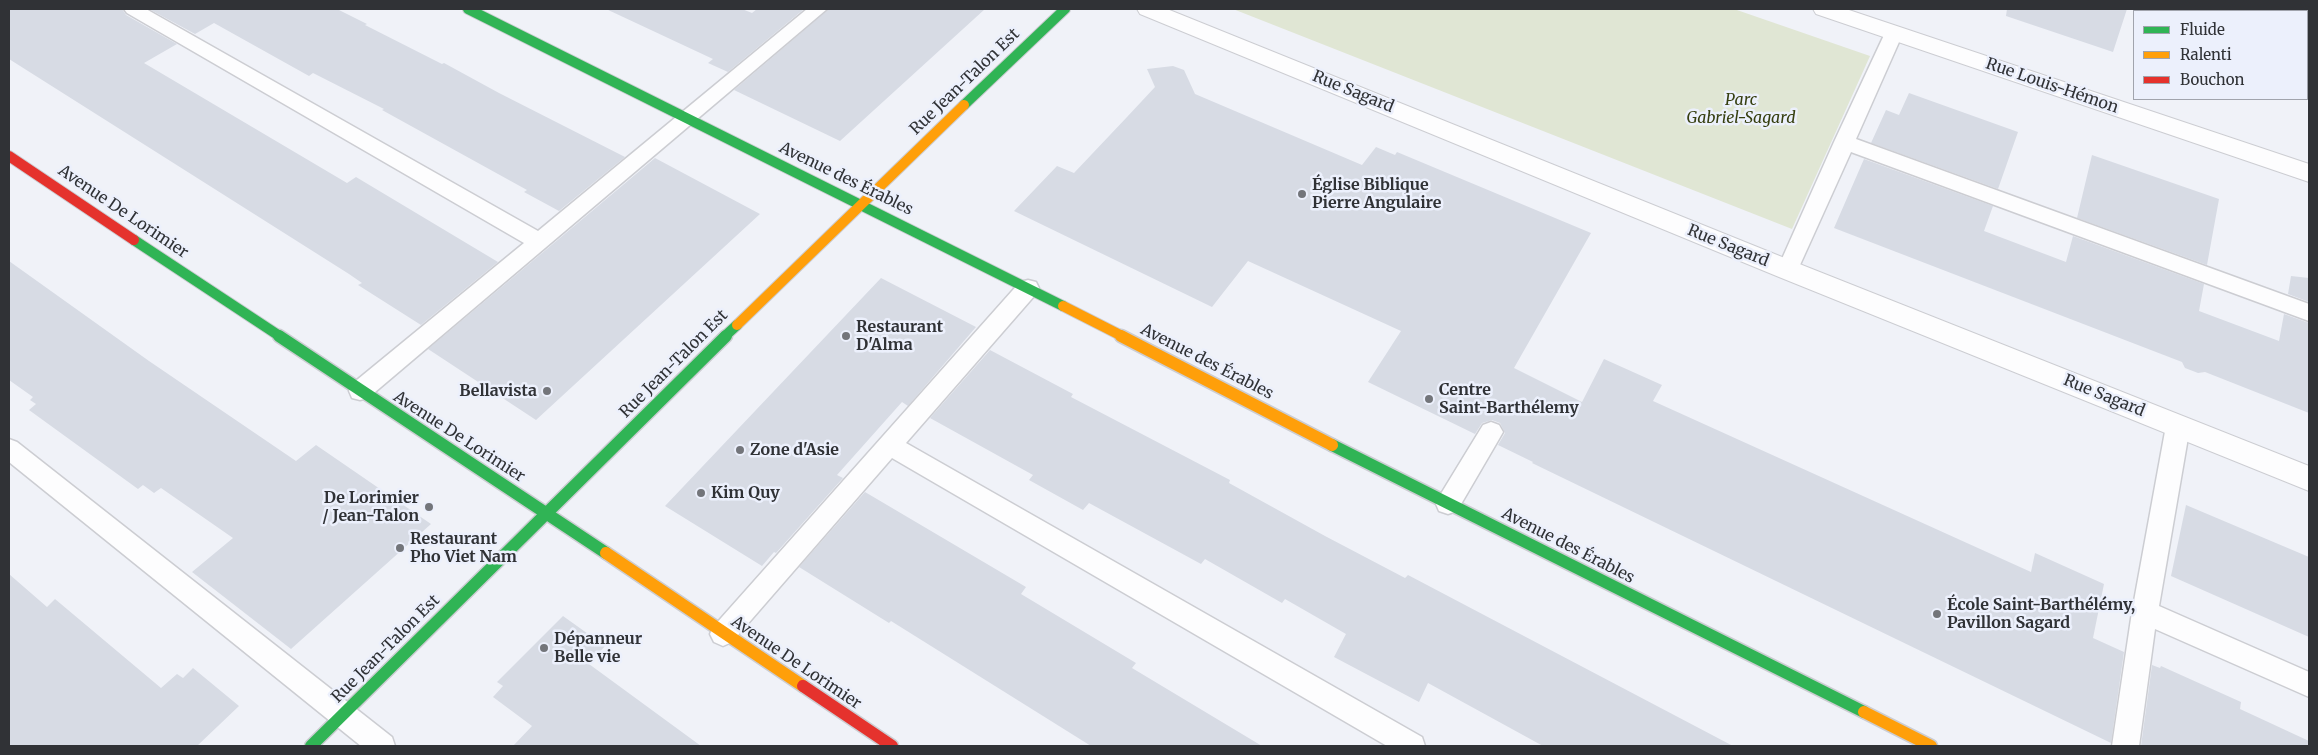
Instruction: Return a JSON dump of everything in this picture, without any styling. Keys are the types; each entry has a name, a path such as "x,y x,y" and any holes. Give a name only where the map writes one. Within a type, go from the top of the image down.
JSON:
{"main road":[{"name":"Avenue des Érables","path":"468,9 685,119 1028,288 1448,504 1931,746"},
{"name":"Rue Jean-Talon Est","path":"311,746 860,204 1064,9"},
{"name":"Avenue De Lorimier","path":"9,156 546,513 892,746"}],"street":[{"name":"Rue Sagard","path":"1148,9 1788,270 2309,479"},
{"name":"Rue Louis-Hémon","path":"1824,9 2309,173"}],"lane":[{"path":"132,9 538,241"},
{"path":"360,391 818,9"},
{"path":"1788,270 1894,33"},
{"path":"1844,142 2309,313"},
{"path":"723,634 1028,288"},
{"path":"2124,746 2145,612 2178,426"},
{"path":"1448,504 1491,432"},
{"path":"890,446 1412,746"},
{"path":"9,449 382,746"},
{"path":"2145,612 2309,686"}],"green space":[{"name":"Parc Gabriel-Sagard","path":"1233,9 1734,9 1870,56 1792,229"}],"building":[{"path":"9,9 122,9 126,15 177,44 144,63 347,183 356,177 498,262 421,325 358,285 362,283 349,274 9,59"},
{"path":"149,9 337,9 625,157 559,211 524,192 527,190 382,110 384,109 313,73 309,76 214,23 195,34"},
{"path":"606,9 742,9 752,13 757,9 804,9 728,72 708,63 713,59"},
{"path":"829,9 985,9 840,141 734,90"},
{"path":"2007,9 2127,9 2113,52 2006,16"},
{"path":"1173,66 1184,70 1195,94 1362,165 1376,147 1395,155 1397,152 1591,233 1514,368 1582,402 1604,359 1662,385 1653,401 2031,572 2035,553 2104,584 2093,638 2124,652 2111,743 1532,463 1498,445 1505,433 1500,423 1492,420 1482,423 1475,434 1368,382 1401,331 1248,261 1212,307 1014,211 1057,166 1074,173 1127,117 1155,87 1147,69"},
{"path":"1909,93 2018,132 1998,189 1871,143 1886,110 1899,115"},
{"path":"2092,155 2219,199 2207,265 2077,218"},
{"path":"655,158 760,214 536,420 428,349"},
{"path":"1864,159 1993,206 1984,231 2066,262 2073,236 2204,284 2199,311 2279,341 2284,314 2309,323 2309,413 2205,372 2198,373 2185,368 2182,362 1834,228"},
{"path":"9,261 149,361 296,461 316,445 431,524 291,649 192,572 233,538 161,488 154,493 143,485 138,489 29,410 36,404 30,400 33,397 9,380"},
{"path":"2291,276 2309,278 2309,302 2288,294"},
{"path":"881,278 976,327 908,406 902,402 837,475 843,478 776,553 774,552 762,566 665,506"},
{"path":"990,350 1073,394 1071,397 1230,480 1229,483 1325,536 1405,578 1408,575 1733,746 1543,746 1428,683 1419,702 1334,657 1346,634 1285,599 1282,603 1205,559 1201,564 1089,503 1083,510 1029,480 1033,475 930,418"},
{"path":"865,492 1026,587 1021,594 1136,663 1132,668 1262,746 1091,746 891,621 889,623 799,567"},
{"path":"2186,505 2309,557 2309,637 2171,576"},
{"path":"9,574 47,607 55,599 161,688 177,674 183,678 193,668 239,706 197,746 9,746"},
{"path":"563,616 605,646 589,664 701,746 513,746 532,726 493,697 503,686 497,682"},
{"path":"2152,665 2160,668 2161,666 2241,702 2240,709 2309,741 2309,746 2141,746"}],"traffic: fast":[{"path":"468,9 1063,306"},
{"path":"964,105 1065,9"},
{"path":"134,240 606,553"},
{"path":"311,746 737,325"},
{"path":"1332,445 1864,712"}],"traffic: slow":[{"path":"737,325 964,105"},
{"path":"1063,306 1332,445"},
{"path":"606,553 803,686"},
{"path":"1864,712 1931,746"}],"traffic: jam":[{"path":"9,156 134,240"},
{"path":"803,686 892,746"}],"place":[{"name":"Église Biblique Pierre Angulaire","path":"1302,194"},
{"name":"Restaurant D'Alma","path":"846,336"},
{"name":"Bellavista","path":"547,391"},
{"name":"Centre Saint-Barthélemy","path":"1429,399"},
{"name":"Zone d'Asie","path":"740,450"},
{"name":"Kim Quy","path":"701,493"},
{"name":"De Lorimier / Jean-Talon","path":"429,507"},
{"name":"Restaurant Pho Viet Nam","path":"400,548"},
{"name":"École Saint-Barthélémy, Pavillon Sagard","path":"1937,614"},
{"name":"Dépanneur Belle vie","path":"544,648"}]}
